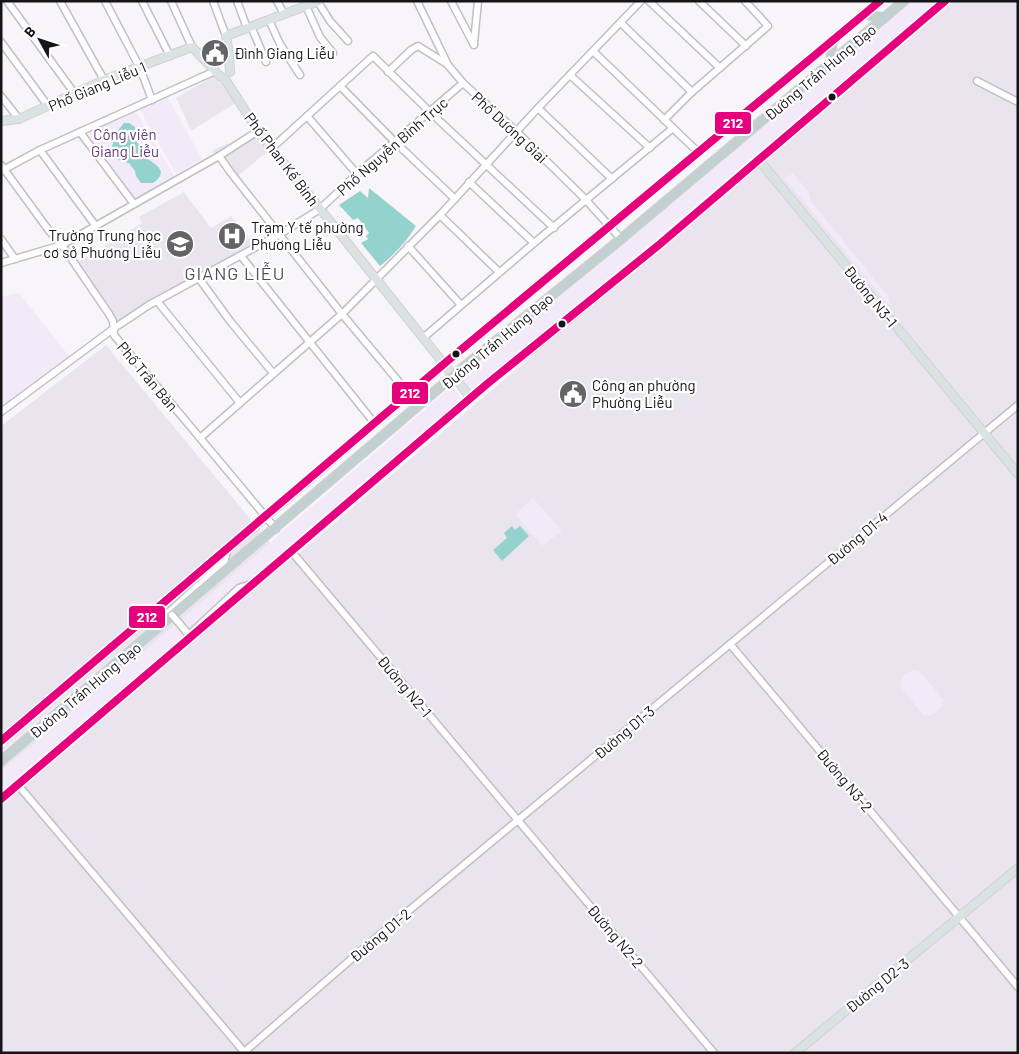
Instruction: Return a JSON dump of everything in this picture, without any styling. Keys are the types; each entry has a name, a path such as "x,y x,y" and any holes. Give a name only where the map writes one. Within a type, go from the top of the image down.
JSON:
{"highway":[{"name":"Đường Trần Hưng Đạo","path":"1,761 276,529 453,376 621,239 904,1"},
{"path":"863,14 884,18"},
{"path":"831,64 832,41"}],"main road":[{"name":"Đường Trần Hưng Đạo","path":"1,741 445,363 880,1"},
{"name":"Đường Trần Hưng Đạo","path":"1,799 471,398 660,244 945,1"},
{"path":"223,74 229,54 226,36 312,3"},
{"name":"Phố Giang Liễu 1","path":"1,121 20,119 104,80 192,47"},
{"name":"Phố Phan Kế Bính","path":"192,47 223,74 258,131 445,363 471,398"},
{"name":"Đường N3-1","path":"758,160 1018,474"},
{"name":"Đường D2-3","path":"795,1053 1018,868"}],"street":[{"path":"7,1 75,94"},
{"path":"60,1 104,80"},
{"path":"105,1 140,68 152,100"},
{"path":"142,1 170,56"},
{"path":"171,1 192,47"},
{"path":"213,1 226,36"},
{"path":"237,1 266,62"},
{"path":"277,1 284,14"},
{"name":"Phố Dương Giai","path":"417,1 448,65 463,83 517,132 586,200 621,239"},
{"path":"451,1 474,45 478,1"},
{"path":"200,438 342,314 440,215 538,108 594,52 641,1"},
{"path":"649,1 720,68"},
{"path":"699,1 746,46"},
{"path":"664,120 692,92 768,26 745,1"},
{"path":"312,3 348,41"},
{"path":"312,3 320,37 333,53"},
{"path":"269,20 280,44 300,75"},
{"path":"620,23 692,92"},
{"path":"1,42 48,106"},
{"path":"388,72 411,50 418,46 448,65"},
{"path":"594,52 698,153"},
{"path":"272,148 374,56 388,72 554,228"},
{"path":"2,168 152,100 223,74"},
{"path":"570,75 650,148"},
{"path":"977,81 1018,102"},
{"name":"Phố Nguyễn Bỉnh Trục","path":"1,412 113,329 157,301 280,234 320,209 463,83"},
{"path":"340,86 455,199"},
{"path":"1,96 20,119"},
{"path":"538,108 612,179"},
{"path":"307,116 358,174"},
{"path":"424,338 534,243 673,128"},
{"path":"1,263 62,245 219,156 258,131"},
{"path":"80,132 134,204"},
{"path":"40,150 95,225"},
{"path":"219,156 342,314 409,394"},
{"name":"Phố Trần Bàn","path":"2,168 62,245 109,314 118,339 276,529"},
{"path":"469,182 534,243"},
{"path":"440,215 500,272"},
{"path":"1,239 15,259"},
{"path":"408,246 461,305"},
{"path":"240,256 375,424"},
{"path":"198,278 230,321 273,373"},
{"path":"157,301 240,403"},
{"name":"Đường D1-4","path":"730,644 1018,405"},
{"path":"228,549 224,562 170,612 189,635 239,588 255,582"},
{"name":"Đường N2-1","path":"292,552 517,820"},
{"name":"Đường D1-3","path":"517,820 730,644"},
{"name":"Đường N3-2","path":"730,644 1018,987"},
{"path":"18,785 244,1052"},
{"name":"Đường D1-2","path":"244,1052 371,942 517,820"},
{"name":"Đường N2-2","path":"517,820 714,1053"}],"shaded area":[{"path":"953,1 1018,1 1018,1053 1,1053 1,426 106,345 287,563"},
{"path":"215,75 239,101 191,131 176,98"},
{"path":"124,123 129,123 135,127 136,141 141,147 143,156 155,164 161,171 161,174 153,183 141,183 129,163 120,160 113,154 112,146 116,133"},
{"path":"256,127 272,148 232,181 212,150 234,141"},
{"path":"369,188 416,226 400,248 380,266 361,243 368,239 366,236 369,233 358,218 353,220 339,205 360,191 368,198"},
{"path":"184,192 211,228 231,216 254,244 113,329 113,325 75,264 142,223 139,217"},
{"path":"512,526 515,530 520,526 529,536 502,561 493,550 507,538 504,533"}],"green space":[{"path":"912,1 938,1 639,253 474,389 470,389 462,379 466,374"},
{"path":"167,96 202,159 176,174 140,110"},
{"name":"Công viên Giang Liễu","path":"136,112 175,177 135,199 89,133 92,130"},
{"path":"793,173 808,191 811,201 888,296 890,303 888,304 785,179"},
{"path":"19,293 69,356 1,406 1,297"},
{"path":"450,388 458,393 461,400 459,402 250,581 240,582 183,633 185,636 1,792 1,771"},
{"path":"533,498 562,531 542,546 515,514"},
{"path":"166,613 168,616 1,755 1,751"},
{"path":"913,670 919,671 944,700 940,709 931,716 923,715 900,686 903,675"}],"transit line":[{"name":"212","path":"1,741 445,363 880,1"},
{"name":"212","path":"1,799 487,384 660,244 945,1"}],"place":[{"name":"Đình Giang Liễu","path":"215,53"},
{"name":"Trạm Y tế phường Phương Liễu","path":"232,236"},
{"name":"Trường Trung học cơ sở Phương Liễu","path":"180,244"},
{"name":"Công an phường Phường Liễu","path":"573,394"}],"district":[{"name":"GIANG LIỄU","path":"235,273"}]}
